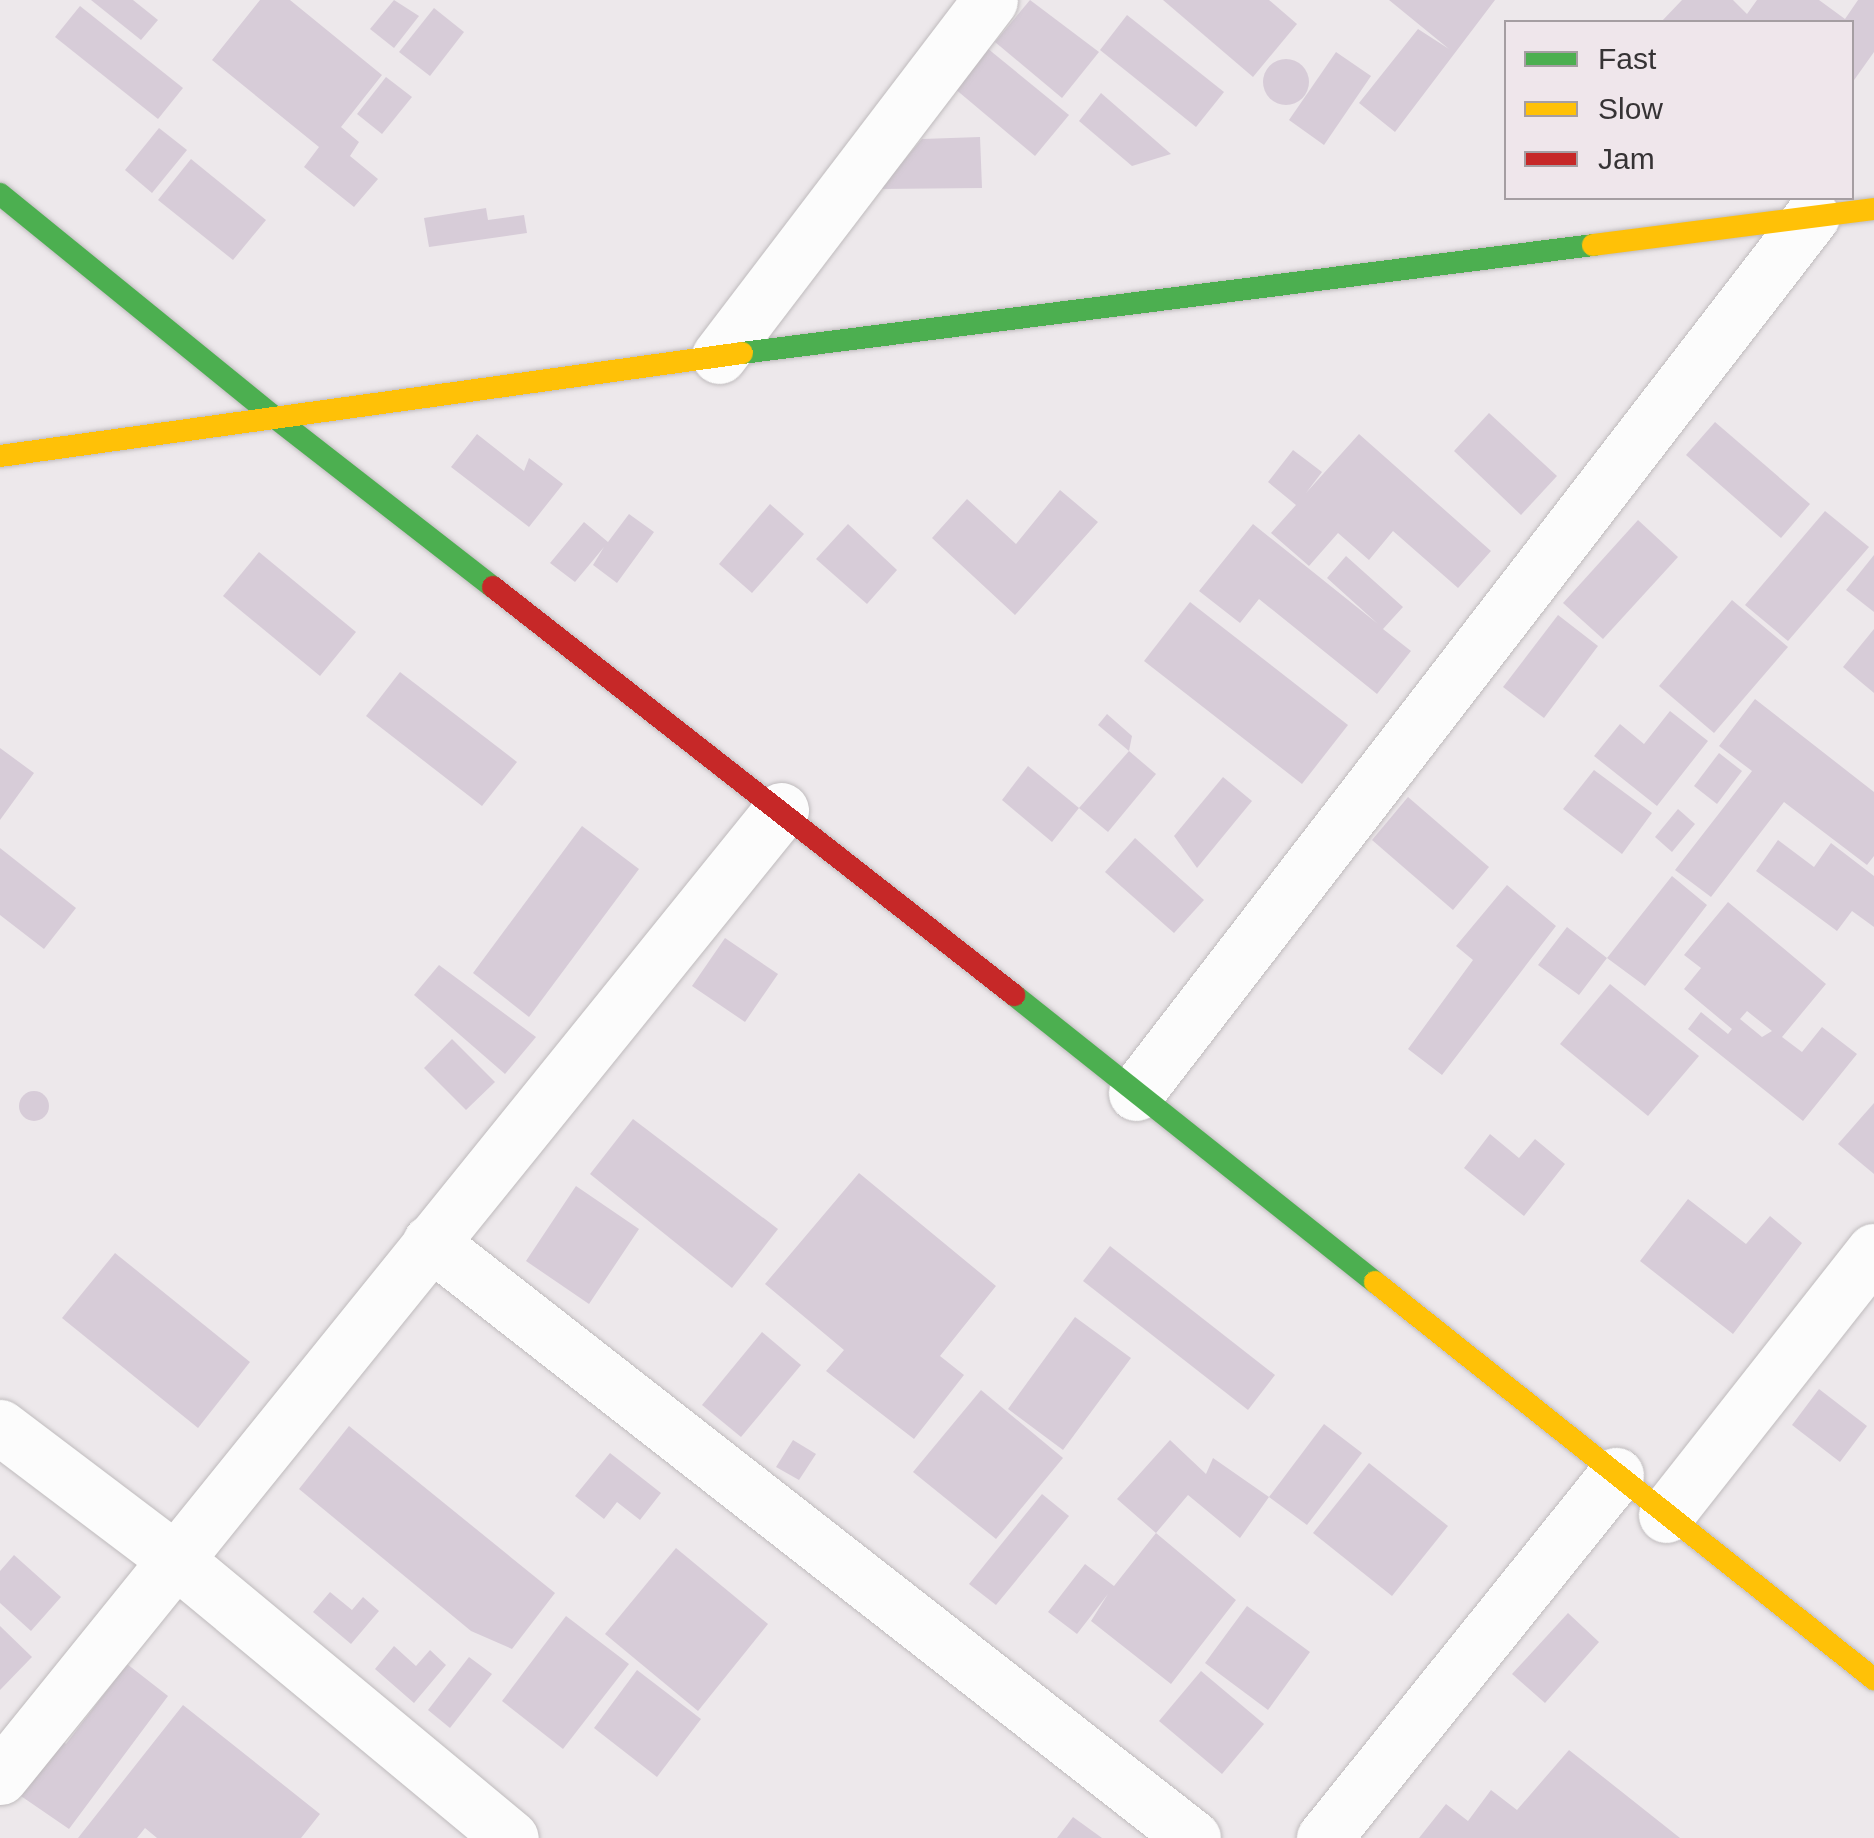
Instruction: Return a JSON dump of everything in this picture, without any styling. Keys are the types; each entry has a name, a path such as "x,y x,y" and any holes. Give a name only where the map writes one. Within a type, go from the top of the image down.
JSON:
{"street":[{"path":"720,356 990,0"},
{"path":"0,194 273,416 781,810 1874,1678"},
{"path":"0,456 720,356 1874,209"},
{"path":"1136,1093 1812,216"},
{"path":"0,1777 781,810"},
{"path":"430,1242 1193,1838"},
{"path":"1666,1515 1874,1251"},
{"path":"0,1426 176,1560 511,1838"},
{"path":"1324,1838 1616,1475"}],"building":[{"path":"91,0 133,0 158,20 141,40"},
{"path":"260,0 290,0 382,75 341,127 359,142 350,156 378,179 354,207 304,167 319,147 212,60"},
{"path":"394,0 419,16 394,48 370,29"},
{"path":"1030,0 1099,52 1062,98 995,42"},
{"path":"1163,0 1269,0 1297,24 1253,77"},
{"path":"1389,0 1495,0 1395,132 1359,103 1418,29 1449,49"},
{"path":"1682,0 1733,0 1747,14 1757,0 1819,0 1845,19 1858,0 1874,0 1874,52 1854,80 1854,20 1663,20"},
{"path":"80,6 183,88 158,119 55,37"},
{"path":"434,8 464,32 430,76 399,52"},
{"path":"1127,15 1224,92 1196,127 1100,50"},
{"path":"987,48 1069,115 1035,156 954,88"},
{"path":"1336,52 1371,76 1324,145 1289,120"},
{"path":"1286,59 1302,66 1309,82 1302,98 1286,105 1270,98 1263,82 1270,66"},
{"path":"386,77 412,97 382,134 357,114"},
{"path":"1101,93 1171,154 1132,166 1079,121"},
{"path":"159,128 187,150 152,193 125,170"},
{"path":"980,137 982,188 879,189 922,139"},
{"path":"191,159 266,220 233,260 158,200"},
{"path":"486,208 488,220 524,215 527,233 429,247 424,218"},
{"path":"1489,413 1557,476 1521,515 1454,451"},
{"path":"1715,422 1810,504 1781,538 1686,455"},
{"path":"477,434 524,471 529,458 563,484 529,527 451,467"},
{"path":"1359,434 1491,551 1458,588 1393,531 1369,560 1338,533 1309,566 1271,533 1296,505 1268,482 1293,450 1322,472 1306,493"},
{"path":"1060,490 1098,522 1015,615 932,538 967,499 1016,544"},
{"path":"770,504 804,534 752,593 719,564"},
{"path":"1825,511 1869,547 1788,641 1745,605"},
{"path":"629,514 654,532 617,583 593,565 604,547 575,582 550,563 584,522 608,542"},
{"path":"1638,520 1678,557 1603,639 1563,603"},
{"path":"848,524 897,570 867,604 816,559"},
{"path":"1253,524 1378,624 1327,578 1346,556 1403,607 1383,629 1411,651 1377,694 1259,599 1240,623 1199,591"},
{"path":"259,552 356,632 320,676 223,596"},
{"path":"1874,555 1874,612 1846,590"},
{"path":"1732,600 1788,647 1714,733 1659,686"},
{"path":"1190,602 1348,725 1302,784 1144,661"},
{"path":"1558,615 1598,646 1544,718 1503,687"},
{"path":"1874,629 1874,693 1843,667"},
{"path":"400,672 517,762 482,806 366,716"},
{"path":"1755,699 1874,792 1874,856 1867,865 1784,802 1711,897 1675,870 1752,771 1719,746"},
{"path":"1670,711 1708,741 1657,806 1594,756 1620,724 1644,744"},
{"path":"1107,714 1132,736 1129,751 1098,725"},
{"path":"0,748 34,773 0,820"},
{"path":"1129,751 1156,774 1108,832 1079,808"},
{"path":"1719,753 1742,771 1717,804 1694,786"},
{"path":"1028,766 1079,808 1052,842 1002,800"},
{"path":"1594,770 1652,813 1622,854 1563,809"},
{"path":"1223,777 1252,801 1197,868 1174,836"},
{"path":"1408,797 1489,867 1453,910 1372,840"},
{"path":"1678,809 1695,824 1672,852 1655,837"},
{"path":"582,826 639,869 529,1017 473,973"},
{"path":"1135,838 1204,900 1174,933 1105,872"},
{"path":"1778,840 1814,867 1831,843 1874,876 1874,927 1852,911 1837,931 1756,871"},
{"path":"0,848 76,908 44,949 0,915"},
{"path":"1672,876 1707,905 1645,986 1607,958"},
{"path":"1507,885 1556,926 1442,1075 1408,1049 1473,960 1456,946"},
{"path":"1728,902 1826,984 1782,1037 1802,1052 1822,1027 1857,1054 1803,1121 1688,1029 1701,1012 1728,1034 1732,1029 1684,989 1701,968 1684,955","holes":["1747,1011 1772,1031 1762,1037 1740,1019"]},
{"path":"1567,927 1607,958 1579,995 1538,965"},
{"path":"725,938 778,974 745,1022 692,986"},
{"path":"439,965 536,1037 505,1074 414,995"},
{"path":"1610,984 1699,1056 1648,1116 1560,1044"},
{"path":"452,1039 495,1082 466,1110 424,1068"},
{"path":"34,1091 45,1095 49,1106 45,1117 34,1121 23,1117 19,1106 23,1095"},
{"path":"1874,1103 1874,1174 1838,1144"},
{"path":"633,1119 778,1229 732,1288 590,1174"},
{"path":"1490,1134 1519,1158 1535,1139 1565,1164 1524,1216 1464,1168"},
{"path":"859,1173 996,1286 940,1356 964,1375 914,1439 826,1371 844,1350 765,1284"},
{"path":"576,1186 639,1229 589,1304 526,1261"},
{"path":"1688,1199 1746,1244 1770,1216 1802,1243 1733,1334 1640,1261"},
{"path":"1110,1246 1275,1375 1248,1410 1083,1281"},
{"path":"115,1253 250,1362 198,1428 62,1318"},
{"path":"1075,1317 1131,1358 1063,1450 1008,1409"},
{"path":"762,1332 801,1365 741,1437 702,1405"},
{"path":"1819,1389 1867,1426 1840,1462 1792,1425"},
{"path":"981,1390 1063,1458 996,1539 913,1472"},
{"path":"1324,1424 1362,1453 1307,1525 1269,1497"},
{"path":"349,1426 555,1593 512,1649 471,1631 299,1489"},
{"path":"793,1440 816,1454 799,1480 776,1467"},
{"path":"1170,1440 1206,1474 1213,1458 1269,1497 1240,1538 1188,1495 1156,1533 1117,1499"},
{"path":"610,1453 661,1493 640,1520 617,1502 604,1519 575,1496"},
{"path":"1369,1463 1448,1526 1392,1596 1313,1533"},
{"path":"1042,1494 1069,1516 996,1605 969,1584"},
{"path":"1156,1533 1236,1600 1171,1684 1091,1621 1108,1594 1077,1634 1048,1612 1085,1564 1114,1586"},
{"path":"676,1548 768,1624 698,1711 605,1634"},
{"path":"14,1555 61,1597 31,1631 0,1603 0,1571"},
{"path":"330,1592 352,1610 363,1597 379,1611 351,1644 313,1612"},
{"path":"1247,1606 1310,1652 1268,1710 1205,1663"},
{"path":"1568,1613 1599,1642 1545,1703 1512,1674"},
{"path":"566,1616 629,1664 563,1749 502,1701"},
{"path":"0,1626 32,1657 0,1690"},
{"path":"394,1646 416,1666 430,1650 446,1665 414,1703 375,1669"},
{"path":"469,1657 492,1674 450,1728 428,1710"},
{"path":"127,1664 168,1696 69,1829 18,1794 58,1738 66,1744"},
{"path":"637,1670 701,1719 657,1777 594,1728"},
{"path":"1201,1671 1264,1724 1222,1774 1159,1721"},
{"path":"183,1705 320,1814 301,1838 157,1838 145,1828 137,1838 78,1838"},
{"path":"1569,1750 1680,1838 1419,1838 1446,1804 1468,1821 1491,1790 1517,1810"},
{"path":"1073,1817 1102,1838 1057,1838"}],"traffic: fast":[{"path":"0,194 273,416 493,587"},
{"path":"742,353 1593,245"},
{"path":"1014,995 1375,1282"}],"traffic: slow":[{"path":"1593,245 1874,209"},
{"path":"0,456 742,353"},
{"path":"1375,1282 1874,1679"}],"traffic: jam":[{"path":"493,587 1014,995"}]}
